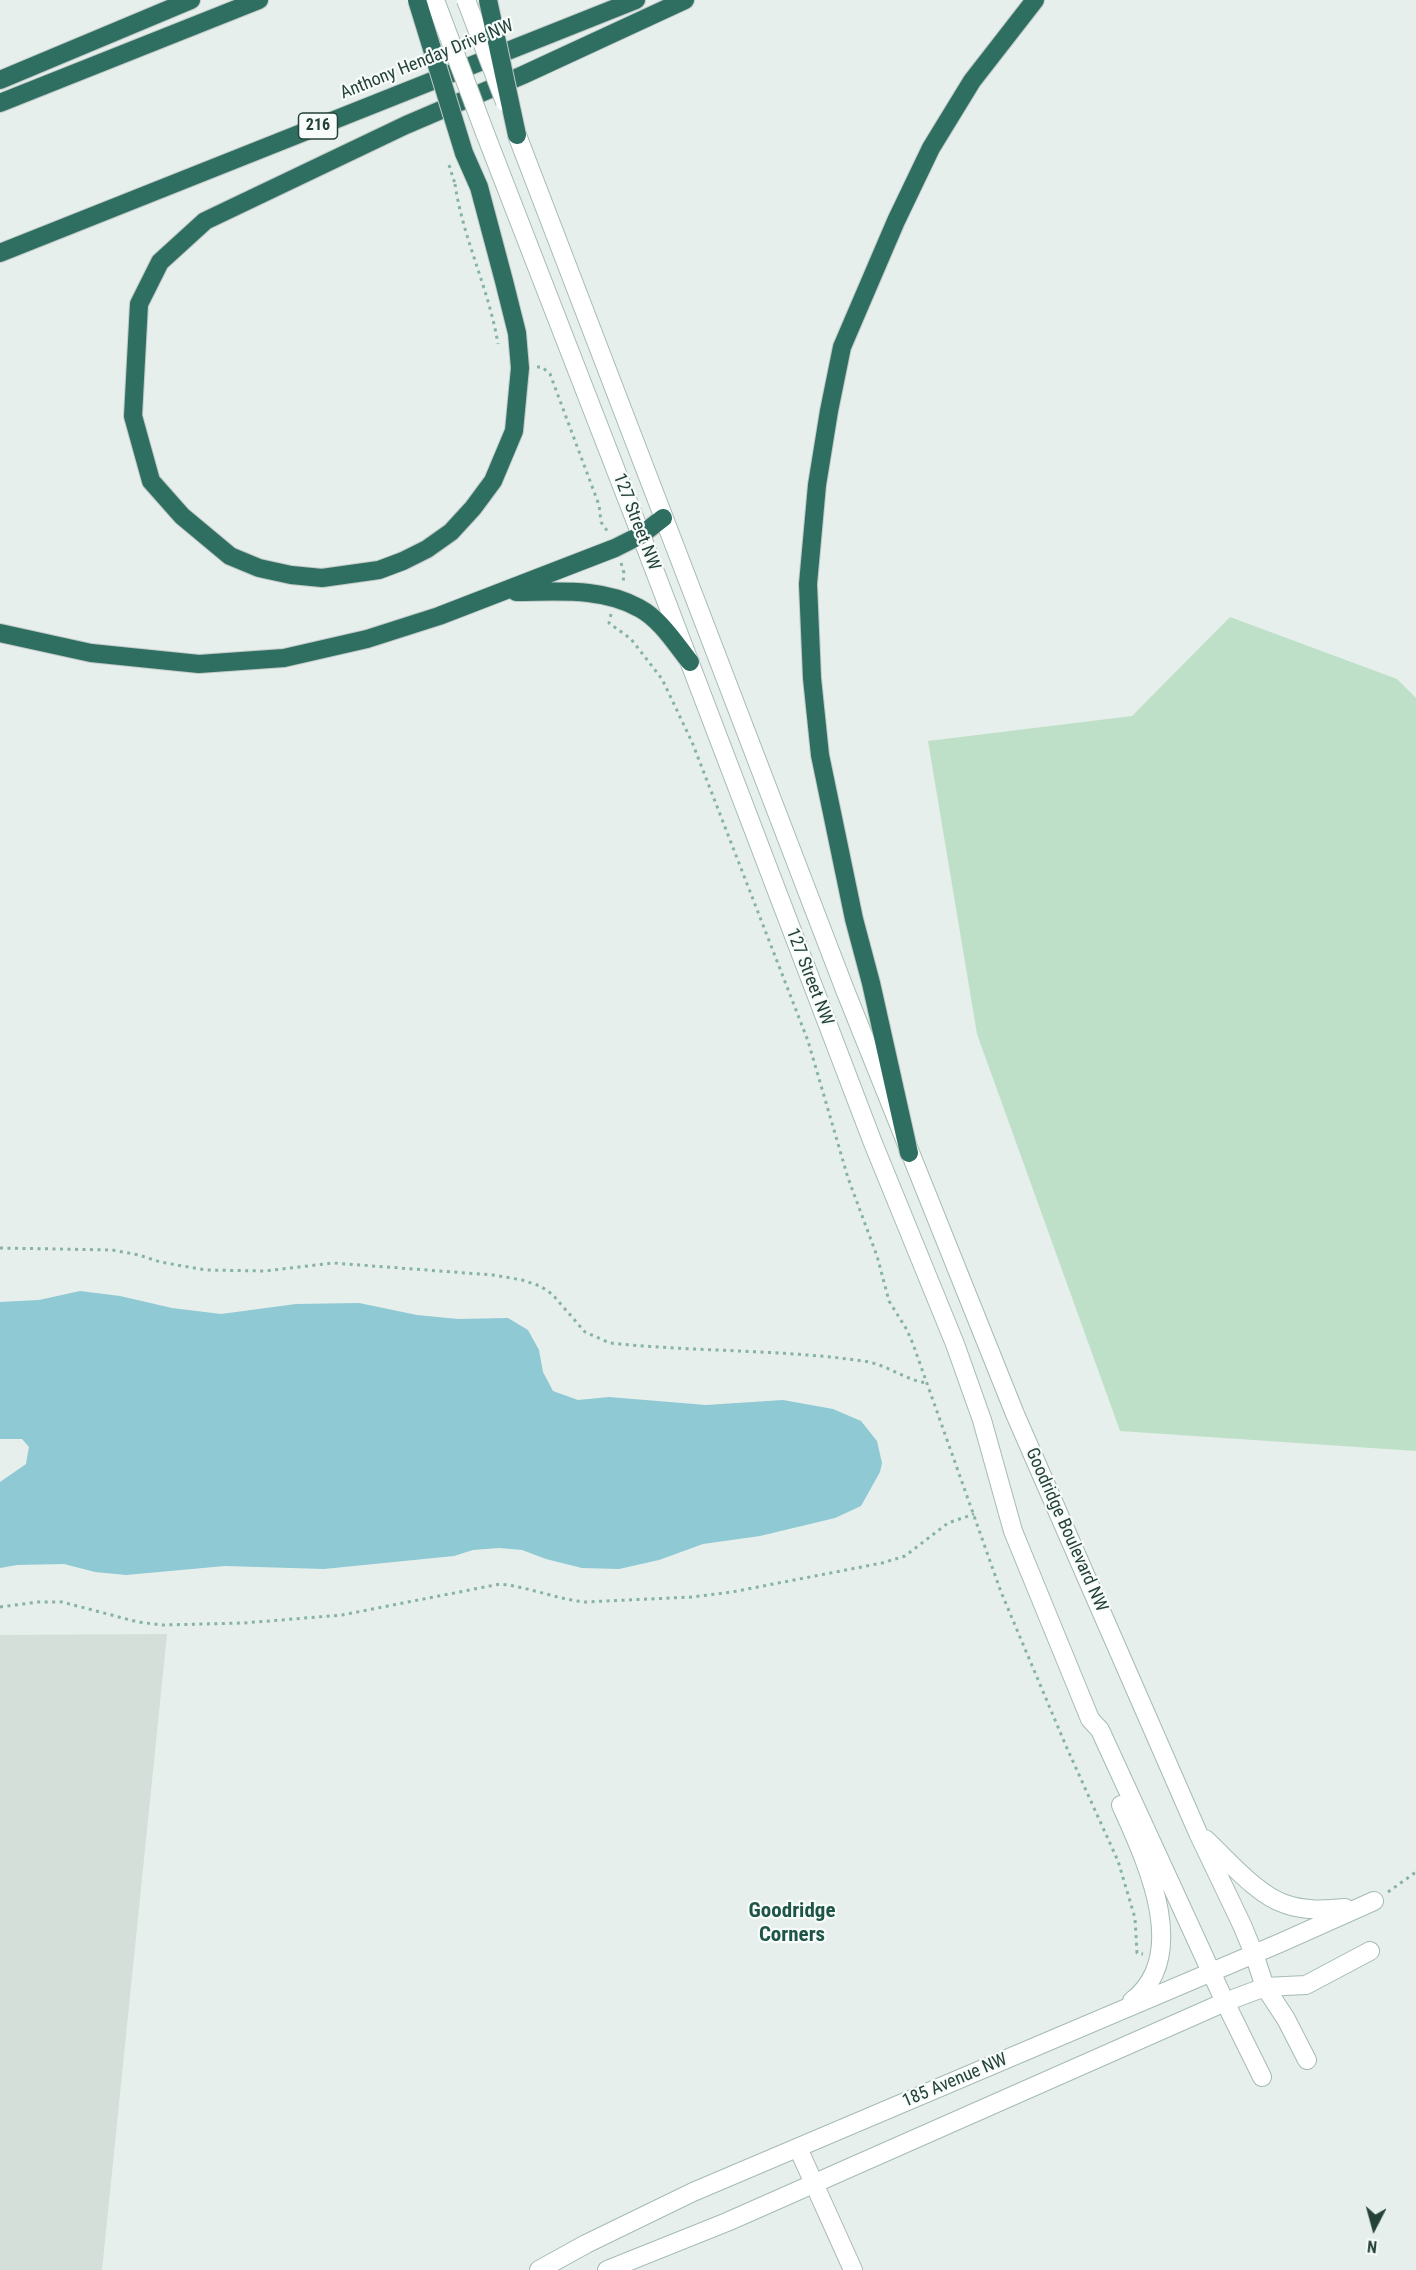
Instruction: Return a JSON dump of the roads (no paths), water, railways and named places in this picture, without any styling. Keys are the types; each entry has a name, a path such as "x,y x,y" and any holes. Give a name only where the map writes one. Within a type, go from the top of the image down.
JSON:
{"highway":[{"path":"0,80 191,0"},
{"path":"0,103 259,0"},
{"path":"417,0 464,153 479,187 517,333 520,368 514,431 493,481 451,532 427,549 379,570 352,575 322,578 291,575 259,568 230,556 182,516 151,481 133,417 139,304 160,262 205,221 406,125 523,75 685,0"},
{"path":"488,0 517,135"},
{"name":"Anthony Henday Drive NW","path":"0,253 636,0"},
{"path":"909,1153 871,983 854,919 820,755 812,678 808,584 817,485 842,347 896,221 931,148 972,81 1035,0"},
{"path":"0,633 91,653 199,664 284,658 367,639 505,592 615,548 641,535 663,518"},
{"path":"505,592 590,592 617,599 640,608 663,627 690,662"}],"main road":[{"name":"127 Street NW","path":"435,0 836,1046 955,1344 982,1420 1012,1531 1089,1719"},
{"name":"127 Street NW","path":"466,0 845,990"},
{"name":"Goodridge Boulevard NW","path":"845,990 1015,1414 1198,1833 1254,1954 1265,1987 1286,2019 1307,2060"},
{"path":"1089,1719 1100,1730 1262,2077"},
{"path":"1089,1719 1107,1775 1147,1863 1159,1915 1160,1956 1156,1970 1147,1988 1117,2012"},
{"name":"185 Avenue NW","path":"539,2270 586,2244 693,2192 1369,1903 1319,1911 1282,1904 1250,1881 1198,1833"},
{"name":"185 Avenue NW","path":"607,2270 727,2222 1225,2002 1265,1987 1306,1985 1370,1951"},
{"path":"798,2148 853,2270"}],"water":[{"path":"80,1291 120,1296 172,1308 221,1314 296,1304 359,1303 417,1315 458,1319 508,1318 528,1330 539,1350 543,1372 553,1391 578,1400 609,1397 706,1405 783,1400 833,1409 861,1421 877,1441 882,1463 880,1472 861,1506 835,1518 760,1536 703,1544 659,1560 619,1569 582,1568 522,1550 499,1548 473,1550 454,1556 324,1569 225,1566 126,1575 95,1572 64,1564 17,1565 0,1568 0,1482 26,1464 29,1447 22,1439 0,1439 0,1302 39,1300"}],"district":[{"name":"Goodridge Corners","path":"792,1924"}]}
